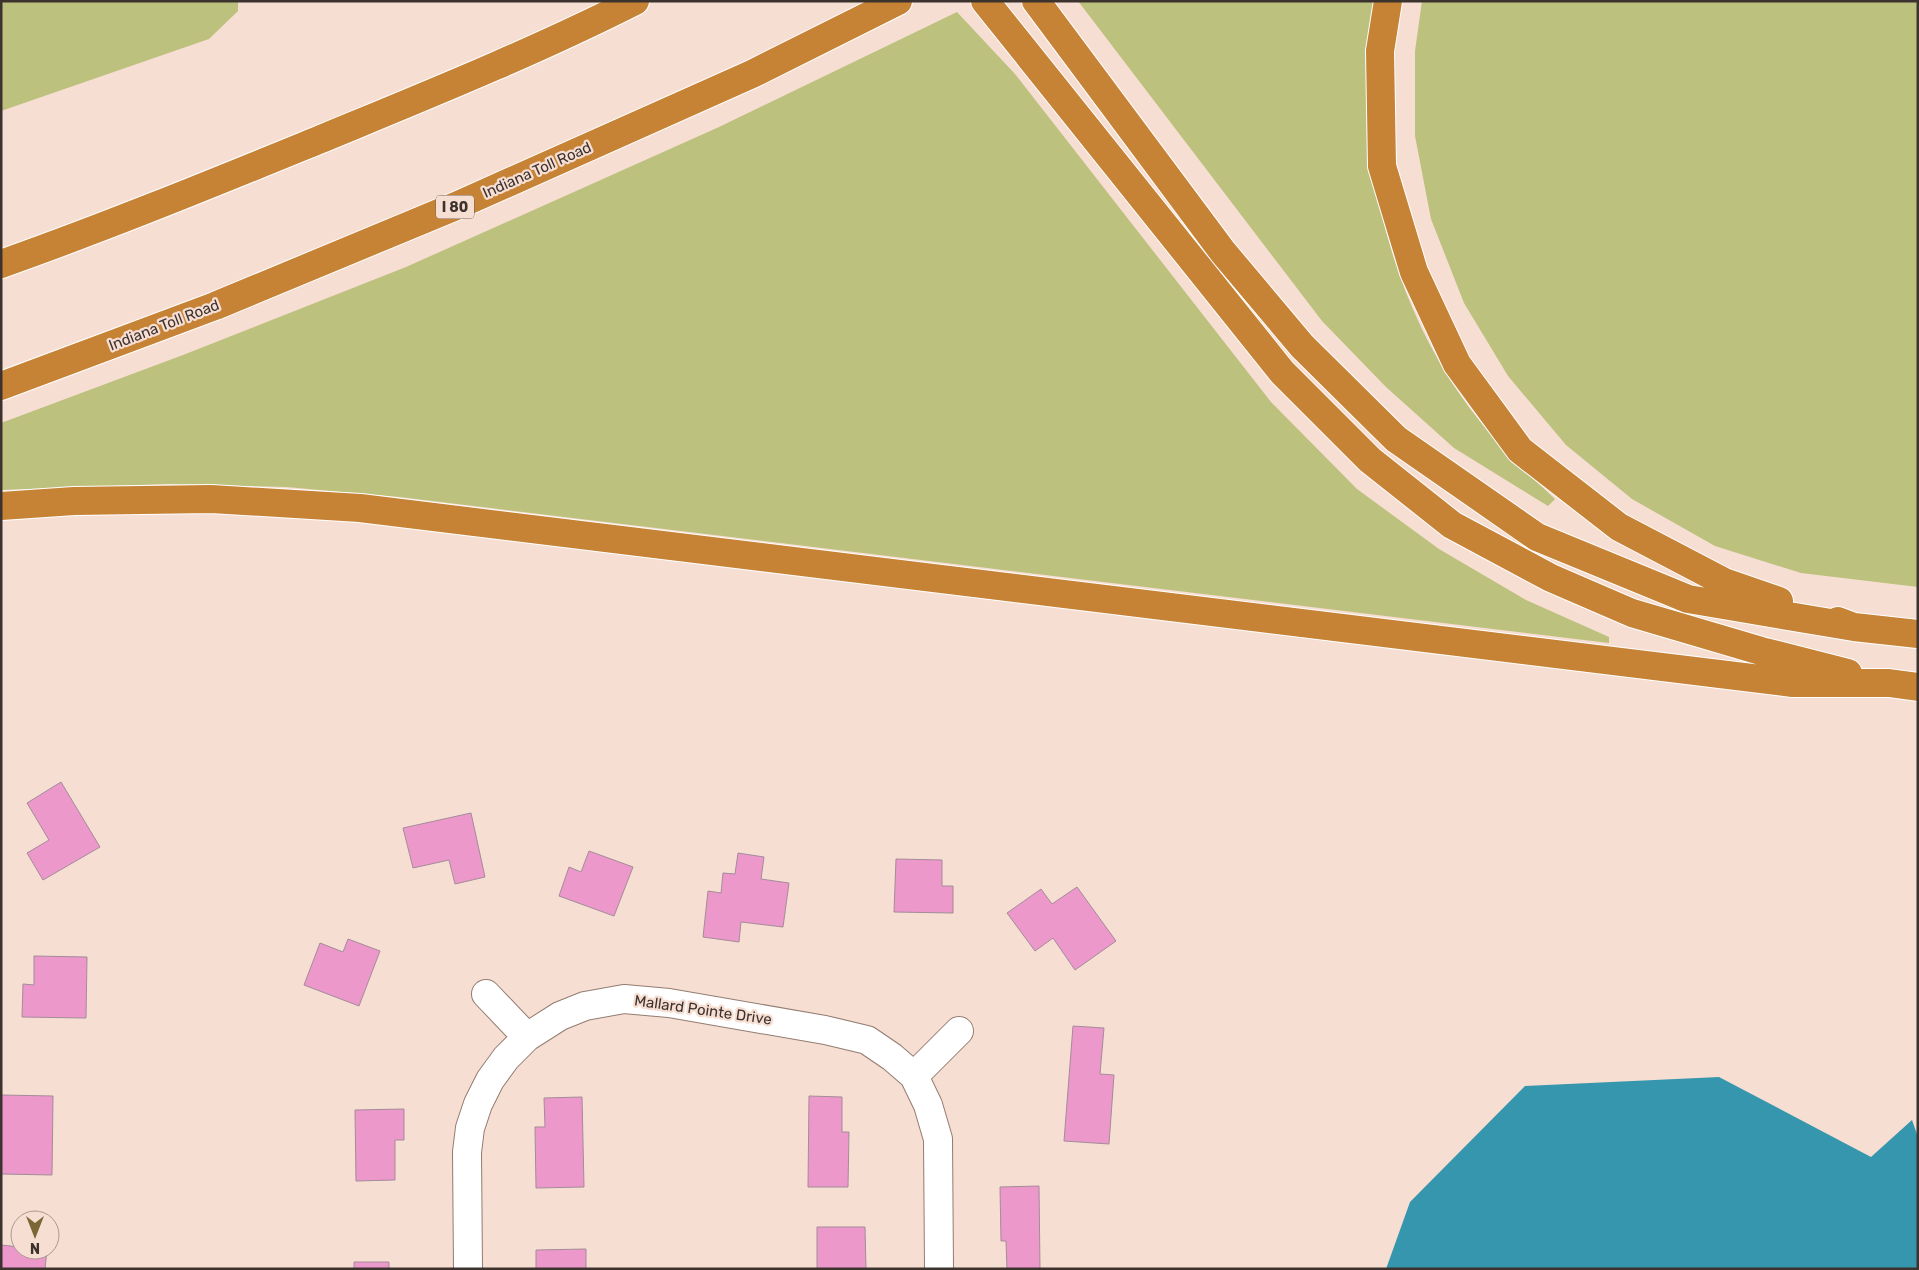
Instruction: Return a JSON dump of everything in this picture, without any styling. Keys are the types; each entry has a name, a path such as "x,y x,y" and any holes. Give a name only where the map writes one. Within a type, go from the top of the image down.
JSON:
{"highway":[{"path":"591,23 624,1"},
{"path":"1,264 235,174 453,84 591,23 634,1"},
{"name":"Indiana Toll Road","path":"1,386 215,306 456,206 752,74 898,1"},
{"path":"985,1 1282,372 1370,460 1452,525 1551,578 1632,613 1761,651 1889,683 1918,687"},
{"path":"1036,1 1223,252 1302,346 1396,439 1537,537 1688,599 1854,627 1918,634"},
{"path":"1388,1 1380,51 1382,166 1414,272 1457,364 1520,450 1619,527 1724,582 1854,627"},
{"path":"1,506 74,501 211,499 360,508 1793,683 1889,683"}],"street":[{"path":"486,994 527,1037"},
{"name":"Mallard Pointe Drive","path":"468,1269 467,1152 470,1128 478,1104 490,1080 506,1058 527,1037 560,1016 585,1006 624,999 669,1002 825,1030 867,1040 892,1057 914,1076"},
{"path":"939,1269 938,1139 928,1105 914,1076 959,1031"}],"green space":[{"path":"1,1 238,1 238,11 209,39 1,111"},
{"path":"1078,1 1374,1 1368,51 1367,103 1371,155 1380,206 1394,257 1412,306 1434,353 1480,422 1521,467 1555,499 1548,506 1454,448 1386,387 1322,321"},
{"path":"1422,1 1918,1 1918,587 1801,573 1715,546 1632,499 1566,445 1508,376 1464,303 1431,219 1415,136 1415,51"},
{"path":"957,12 1015,74 1271,402 1357,489 1439,549 1526,600 1609,637 1609,643 399,497 286,487 170,484 1,490 1,423 183,355 406,267 719,127"}],"water":[{"path":"1719,1077 1871,1157 1912,1120 1918,1137 1918,1269 1386,1269 1410,1202 1525,1086"}],"building":[{"path":"61,782 100,847 43,880 27,853 49,840 27,803"},
{"path":"471,813 485,877 455,884 449,860 413,868 403,828"},
{"path":"589,851 633,867 614,916 559,896 569,867 581,872"},
{"path":"738,853 764,857 761,879 789,883 783,927 741,922 739,942 703,937 708,891 721,893 723,873 735,874"},
{"path":"896,859 942,860 942,886 953,886 953,913 894,912"},
{"path":"1077,887 1116,941 1075,970 1053,938 1035,951 1007,913 1041,889 1052,904"},
{"path":"348,939 380,951 359,1006 304,985 320,943 343,952"},
{"path":"34,956 87,957 86,1018 22,1017 23,984 34,985"},
{"path":"1073,1026 1104,1028 1100,1074 1114,1075 1109,1144 1064,1141"},
{"path":"1,1095 53,1096 52,1175 1,1174"},
{"path":"809,1096 842,1097 842,1132 849,1132 848,1187 808,1187"},
{"path":"582,1097 584,1187 536,1188 535,1127 545,1127 544,1098"},
{"path":"404,1109 404,1140 395,1140 395,1180 356,1181 355,1110"},
{"path":"1039,1186 1040,1269 1007,1269 1006,1241 1001,1241 1000,1187"},
{"path":"817,1227 865,1227 866,1269 817,1269"},
{"path":"1,1245 10,1246 10,1260 46,1260 45,1269 1,1269"},
{"path":"586,1249 586,1269 536,1269 536,1250"},
{"path":"354,1262 389,1262 389,1269 354,1269"}]}
